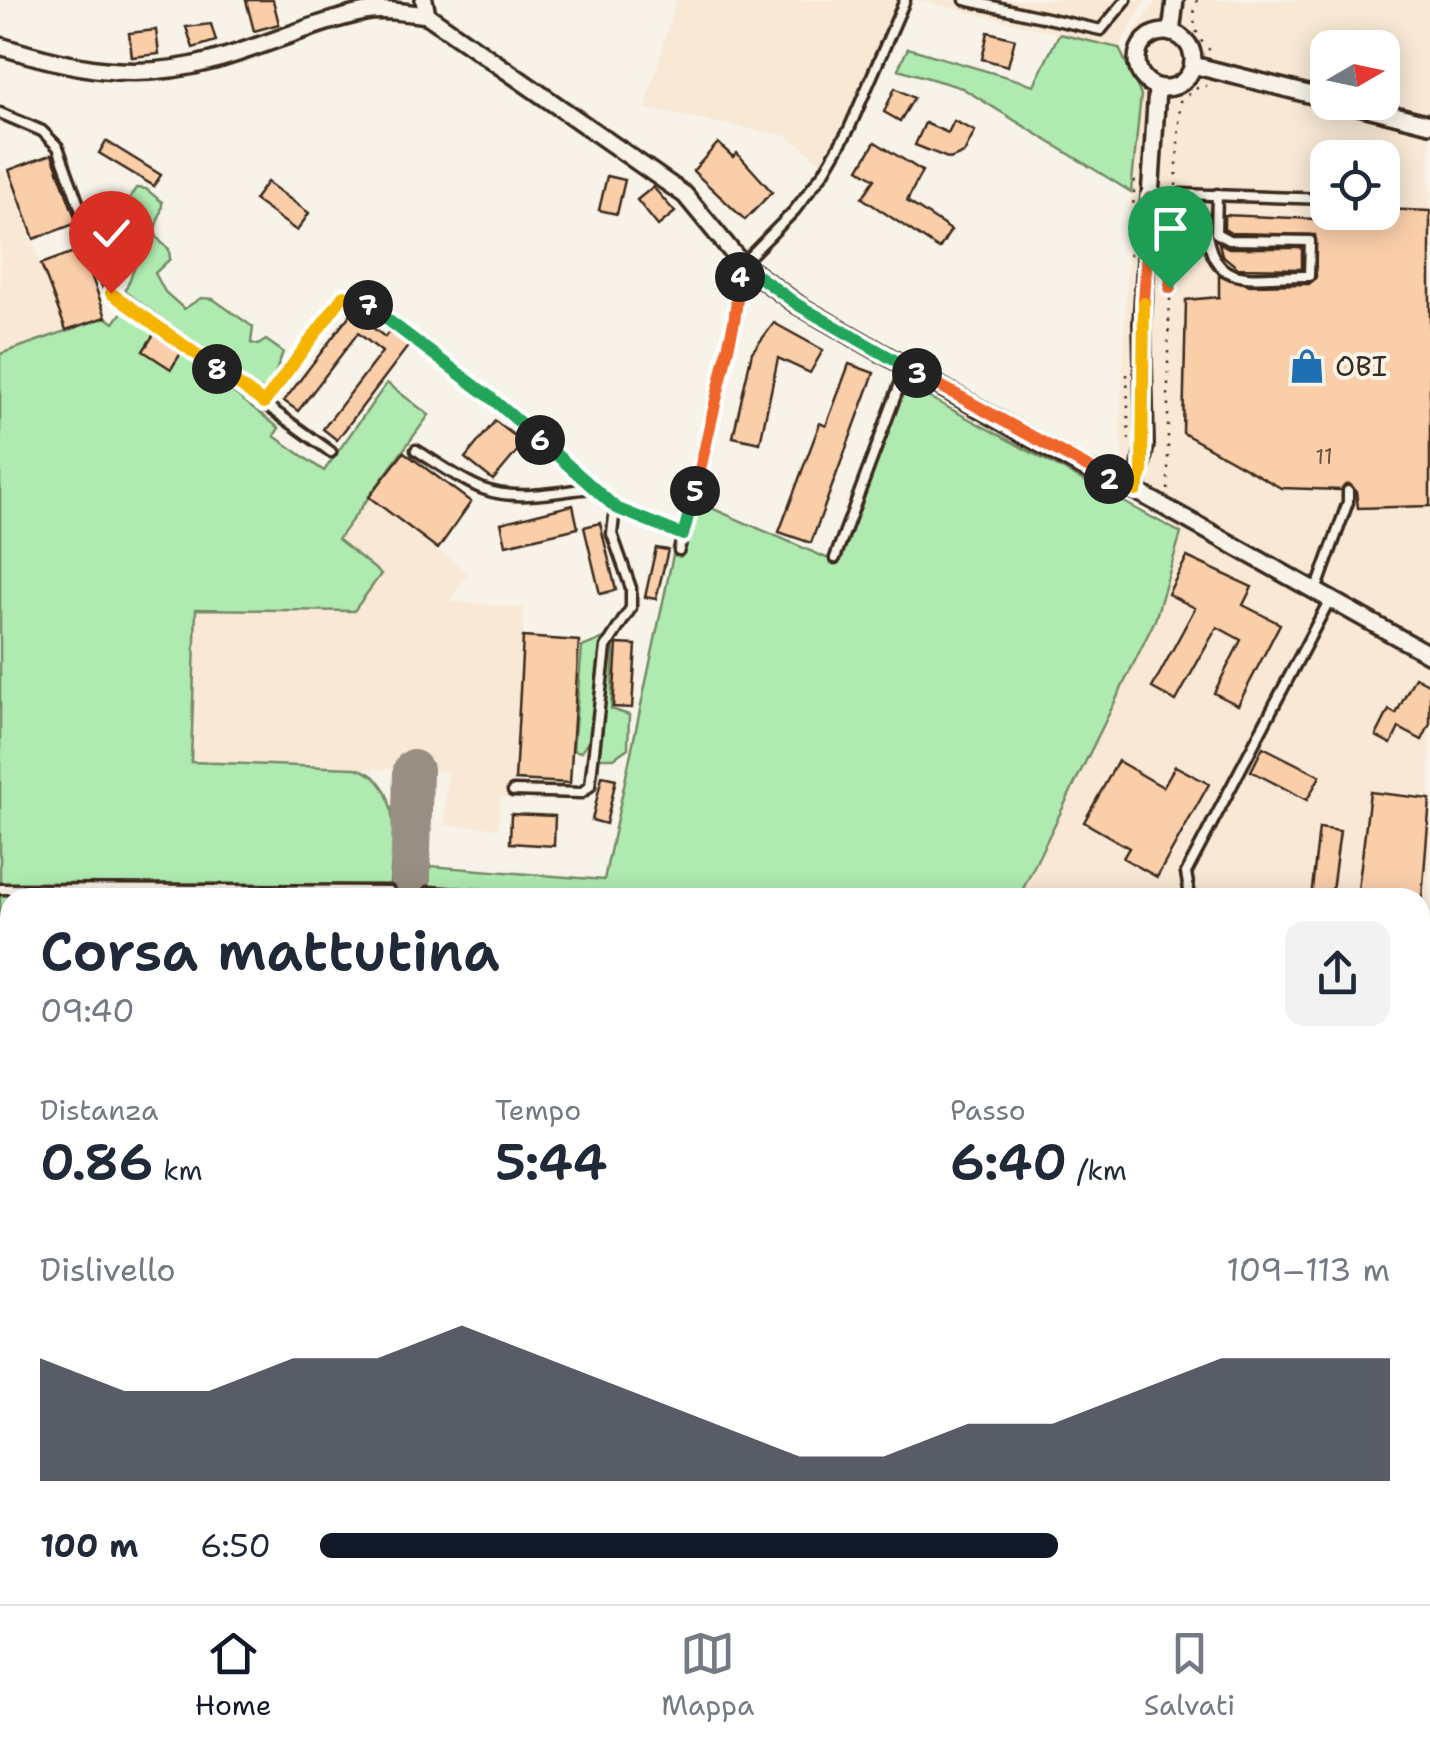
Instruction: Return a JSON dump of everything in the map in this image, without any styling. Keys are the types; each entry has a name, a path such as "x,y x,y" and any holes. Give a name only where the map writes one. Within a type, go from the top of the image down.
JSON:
{"street":[{"path":"1172,32 1175,0"},
{"path":"0,46 70,68 125,73 214,61 264,41 369,11 426,7 685,195 742,264 798,305 1076,464 1136,491 1430,654"},
{"path":"1172,32 1192,50 1193,66 1186,79 1175,87 1158,88 1146,81 1138,69 1137,55 1143,43 1156,33 1172,32"},
{"path":"1193,66 1310,95"},
{"path":"1136,491 1145,445 1142,323 1158,88"},
{"path":"1400,116 1430,124"}],"lane":[{"path":"679,550 734,322 742,264 794,211 824,172 849,128 905,0"},
{"path":"965,0 1101,30 1126,0"},
{"path":"0,113 42,131 58,147 111,293 331,452"},
{"path":"1150,198 1175,200 1181,194 1216,194 1310,198"},
{"path":"1175,200 1180,210 1195,210 1205,218 1207,247 1215,265 1228,274 1309,276 1310,241 1229,240 1216,233 1216,194"},
{"path":"264,403 344,295 360,299 490,397 616,508 683,535"},
{"path":"835,558 906,368"},
{"path":"416,450 480,488 498,493 516,496 592,488"},
{"path":"1189,888 1186,872 1322,595 1348,491"},
{"path":"513,791 578,793 590,786 606,647 631,608 631,588 612,534 616,508"}],"path":[{"path":"1175,497 1166,482 1180,101 1201,85 1211,86 1218,55 1209,52 1192,18 1197,0"}],"shaded area":[{"path":"676,0 901,0 823,164 788,136 645,109"},
{"path":"919,0 1146,0 1119,48"},
{"path":"1157,0 1430,0 1430,888 1024,888 1155,620 1181,533 1125,488 1120,426 1131,192 1141,95 1125,58 1132,35"},
{"path":"6,170 65,331 0,354 0,173"},
{"path":"369,498 468,573 449,601 524,608 513,799 500,797 498,828 445,825 447,771 191,763 196,608 354,611 338,540"},
{"path":"0,864 430,866 604,880 603,888 0,888"}],"green space":[{"path":"1059,34 1119,48 1141,95 1131,192 962,88 898,69 908,48 1034,85"},
{"path":"136,188 146,189 162,202 155,231 169,249 170,259 155,273 165,292 184,309 201,298 213,299 253,327 251,343 258,345 266,340 283,352 270,388 256,390 125,291 139,257 129,252 116,257 111,245 121,237 118,224 129,212 126,204"},
{"path":"125,308 279,428 274,436 324,471 387,383 429,415 338,539 381,574 354,611 196,609 191,762 355,768 372,775 383,788 393,822 390,888 0,888 0,354 106,317 114,323"},
{"path":"906,385 1181,533 1155,620 1023,888 429,888 430,866 604,880 674,550 700,503 838,563"},
{"path":"604,638 614,649 611,709 629,715 628,748 614,758 599,758 591,749 590,739 581,752 573,750 582,647"}],"building":[{"path":"246,0 273,0 279,24 254,31"},
{"path":"211,24 216,41 193,48 186,27"},
{"path":"156,30 159,54 132,57 129,33"},
{"path":"988,32 1015,39 1008,66 982,59"},
{"path":"895,88 914,98 900,121 884,112"},
{"path":"954,121 975,131 964,153 950,159 915,145 925,123 948,133"},
{"path":"106,141 161,175 154,186 99,153"},
{"path":"875,142 922,171 907,201 951,230 939,249 862,198 875,179 859,169"},
{"path":"718,143 733,157 737,153 772,192 745,220 693,171"},
{"path":"52,154 77,223 34,239 9,170"},
{"path":"607,176 625,180 617,214 599,210"},
{"path":"267,182 309,213 297,231 254,200"},
{"path":"653,187 675,212 658,226 637,200"},
{"name":"OBI","path":"1400,210 1430,211 1430,506 1358,508 1356,491 1349,484 1341,490 1281,488 1183,433 1186,300 1219,297 1219,275 1250,285 1309,284 1316,277 1315,235 1231,233 1224,229 1224,215 1310,219 1310,230 1400,230"},
{"path":"1219,243 1229,248 1302,248 1302,269 1238,268 1222,255"},
{"path":"82,249 106,317 66,330 41,264"},
{"path":"352,312 385,337 390,330 409,345 337,440 323,429 382,352 358,333 298,411 284,401"},
{"path":"774,323 823,350 810,373 778,358 760,443 733,437 752,352"},
{"path":"154,334 181,353 171,369 143,351"},
{"path":"849,364 874,373 811,543 779,532 820,423 826,426"},
{"path":"495,421 524,443 493,480 465,458"},
{"path":"404,452 471,502 438,549 369,497"},
{"path":"573,505 578,528 506,545 501,523"},
{"path":"600,523 616,590 600,594 584,527"},
{"path":"656,548 668,550 656,599 645,597"},
{"path":"1187,557 1252,587 1243,605 1280,624 1238,705 1214,693 1241,640 1217,627 1176,701 1152,688 1195,608 1168,594"},
{"path":"523,637 579,641 570,783 515,780"},
{"path":"617,644 636,645 632,708 613,707"},
{"path":"1415,677 1430,685 1430,724 1422,740 1399,728 1391,744 1376,736 1389,710 1396,714"},
{"path":"1263,747 1320,776 1307,800 1251,771"},
{"path":"1118,761 1163,787 1175,766 1209,784 1157,877 1123,858 1129,848 1084,822"},
{"path":"602,776 616,779 606,824 592,820"},
{"path":"1370,792 1430,799 1423,888 1358,888"},
{"path":"511,814 555,816 554,846 510,843"},
{"path":"1319,828 1340,831 1332,888 1312,888"}],"taxiway":[{"path":"410,888 413,770"}],"place":[{"name":"OBI","path":"1307,366"}],"route":[{"path":"111,293 264,403 344,295 360,299 490,397 616,508 683,535 734,322 742,264 836,327 1076,464 1136,491 1145,445 1142,323 1150,198 1175,200 1170,288"}]}
